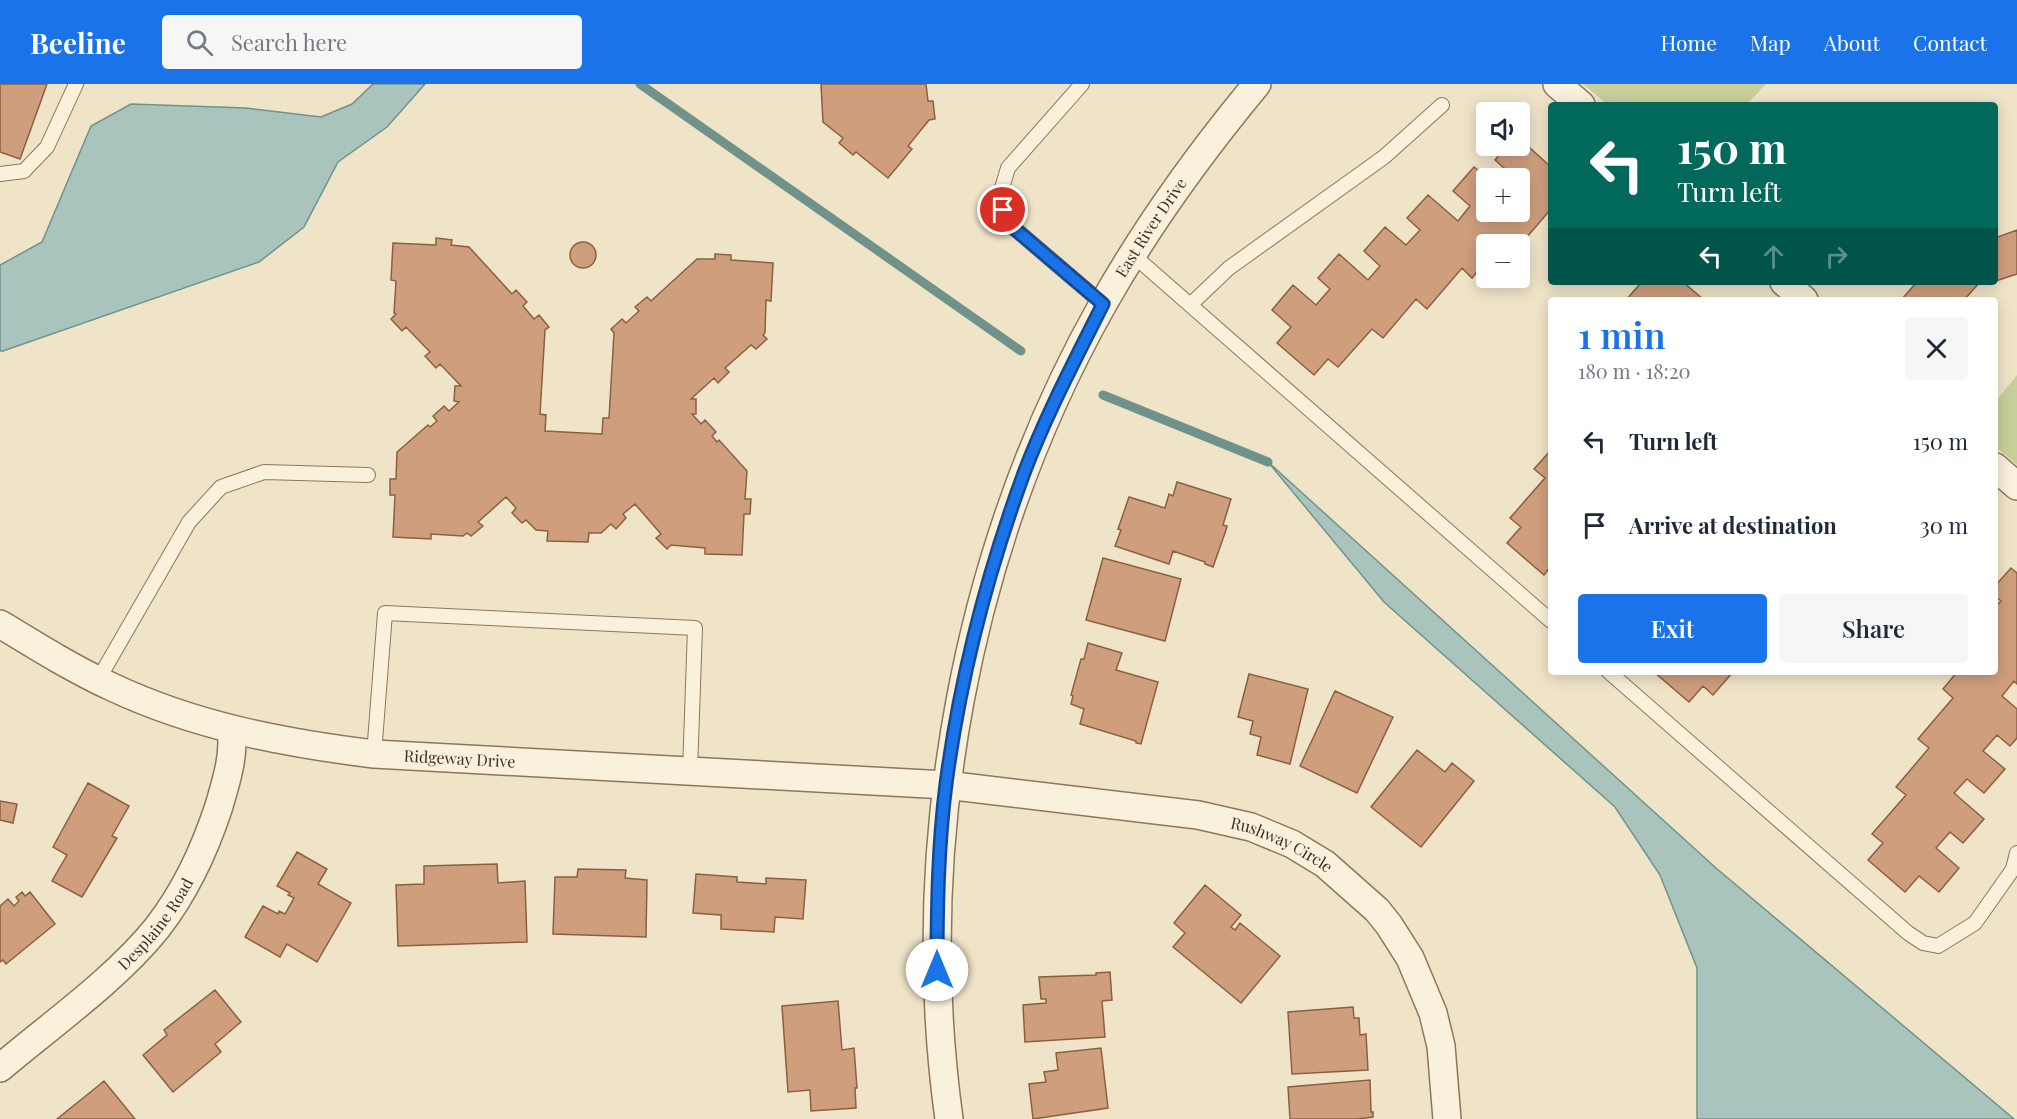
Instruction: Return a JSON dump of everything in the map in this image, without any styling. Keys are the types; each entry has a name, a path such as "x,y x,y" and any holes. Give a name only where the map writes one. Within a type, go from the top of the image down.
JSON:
{"street":[{"name":"East River Drive","path":"949,1119 942,1067 937,993 937,900 946,785 965,671 988,581 1025,472 1061,386 1103,304 1151,225 1204,149 1257,84"},
{"path":"1557,84 1578,102"},
{"path":"1787,285 1801,297"},
{"path":"1998,469 2017,486"},
{"name":"Ridgeway Drive","path":"0,624 98,680 188,717 231,730 307,746 374,754 946,785"},
{"name":"Desplaine Road","path":"0,1068 118,970 163,918 182,891 208,839 225,784 233,740 231,730"},
{"name":"Rushway Circle","path":"946,785 1198,815 1251,827 1292,844 1325,864 1377,910 1410,958 1433,1013 1441,1046 1447,1119"}],"lane":[{"path":"0,174 24,171 47,147 76,84"},
{"path":"1082,84 1008,168 999,198 1008,223 1103,304"},
{"path":"1190,305 1228,268 1384,157 1442,105"},
{"path":"1133,255 1548,618"},
{"path":"98,680 189,522 221,487 264,472 368,475"},
{"path":"374,754 385,613 695,628 690,771"},
{"path":"1612,675 1908,933 1923,943 1938,946 1975,923 2015,868 2017,853"}],"green space":[{"path":"1583,84 1766,84 1749,102 1604,102"},
{"path":"2017,375 2017,465 1998,449 1998,398"}],"water":[{"path":"373,84 425,84 387,127 338,162 304,227 259,262 0,351 0,265 42,242 91,126 131,104 246,108 321,117 352,104"},
{"path":"1268,462 1716,868 2014,1119 1697,1119 1697,968 1660,875 1615,807 1384,602"}],"building":[{"path":"0,84 47,84 20,159 0,152"},
{"path":"821,84 926,84 928,101 933,101 935,119 929,120 908,146 912,149 888,178 856,152 853,155 839,143 843,138 823,122"},
{"path":"1530,148 1548,164 1548,212 1529,234 1476,234 1476,273 1472,278 1462,268 1427,309 1416,299 1383,338 1372,329 1338,367 1328,359 1314,375 1277,343 1291,327 1272,310 1293,285 1316,305 1330,289 1318,278 1339,254 1368,280 1380,266 1364,251 1385,227 1406,245 1420,230 1407,218 1428,195 1458,221 1470,206 1453,191 1474,167 1476,169 1476,222 1530,222 1530,168 1504,168 1495,160 1498,156 1530,156"},
{"path":"2017,230 2017,274 1998,280 1998,237"},
{"path":"436,238 452,240 451,245 469,247 512,294 516,290 527,302 523,306 534,319 539,315 549,327 545,330 540,414 546,415 545,431 602,434 603,418 609,418 614,333 611,329 622,319 626,323 639,311 635,307 647,297 651,301 697,259 715,259 715,254 731,255 731,260 773,263 771,301 766,300 765,333 763,335 767,339 756,349 751,345 725,368 729,372 718,383 714,378 691,399 696,399 696,414 692,414 701,424 705,420 716,432 712,436 717,442 719,440 747,471 745,499 751,499 750,514 744,514 742,555 705,554 705,548 671,545 667,549 656,538 661,534 635,504 623,514 626,518 616,529 611,524 601,533 589,533 588,542 547,541 548,531 536,530 526,520 522,523 512,513 516,508 506,497 478,522 483,526 471,536 467,533 463,536 431,534 431,539 393,537 395,495 390,495 390,479 396,479 397,452 428,425 430,427 437,421 433,416 444,406 449,411 459,402 454,401 455,386 461,386 440,364 436,368 425,356 430,352 406,327 402,331 391,319 396,314 394,313 396,281 391,280 393,243 436,245"},
{"path":"583,242 592,246 596,255 592,264 583,268 574,264 570,255 574,246"},
{"path":"1639,285 1686,285 1700,297 1629,297"},
{"path":"1914,285 1977,285 1967,297 1904,297"},
{"path":"1548,453 1548,570 1544,575 1507,543 1521,527 1510,518 1545,478 1534,469"},
{"path":"1177,482 1231,499 1223,525 1227,526 1226,530 1213,567 1173,551 1169,564 1115,546 1129,497 1165,508 1169,494 1173,496"},
{"path":"1103,558 1181,579 1165,641 1086,620"},
{"path":"2011,568 2017,573 2017,684 2014,681 2002,696 2017,709 2017,738 2010,746 1997,735 1983,751 2005,769 1984,793 1967,779 1954,793 1984,819 1963,843 1950,832 1936,848 1959,868 1939,892 1919,876 1905,892 1868,860 1883,843 1872,834 1906,795 1896,787 1929,748 1918,739 1953,698 1943,689 1955,675 1998,675 1998,604 2001,601 1998,598 1998,583"},
{"path":"1088,643 1122,653 1116,670 1158,682 1141,744 1080,724 1084,709 1071,704 1073,696 1071,695"},
{"path":"1249,674 1308,689 1290,764 1257,755 1261,737 1250,734 1253,721 1238,717"},
{"path":"1658,675 1730,675 1713,695 1703,686 1689,702"},
{"path":"1335,691 1393,717 1357,793 1300,766"},
{"path":"1417,750 1445,772 1452,763 1474,781 1421,847 1371,807"},
{"path":"88,783 129,806 112,836 117,838 82,897 52,881 67,855 53,847"},
{"path":"0,801 17,804 13,823 0,820"},
{"path":"297,852 327,869 318,884 351,903 317,962 287,944 280,957 245,937 263,906 278,914 279,911 285,914 294,898 277,886"},
{"path":"497,864 498,883 525,881 527,942 398,946 396,885 424,884 424,866"},
{"path":"578,869 626,870 625,878 647,880 646,937 553,934 555,877 577,877"},
{"path":"696,874 737,877 737,882 766,884 766,878 806,880 803,919 775,917 774,932 721,929 721,915 693,913"},
{"path":"1205,885 1241,915 1231,927 1235,930 1240,923 1280,956 1241,1003 1173,947 1185,933 1174,923"},
{"path":"22,892 25,896 30,892 55,924 6,964 3,960 0,962 0,906 8,899 14,906 19,901 16,897"},
{"path":"1110,972 1112,1000 1102,1001 1105,1037 1025,1042 1023,1005 1046,1003 1046,999 1041,999 1039,977 1096,975 1096,973"},
{"path":"215,990 241,1022 215,1044 221,1052 173,1092 143,1055 167,1035 164,1030"},
{"path":"838,1001 842,1050 854,1048 856,1108 811,1111 810,1090 788,1092 782,1006"},
{"path":"1353,1007 1354,1018 1359,1018 1360,1035 1366,1034 1368,1070 1292,1074 1288,1012"},
{"path":"1101,1048 1108,1108 1033,1119 1029,1084 1046,1082 1044,1072 1058,1070 1056,1053"},
{"path":"1370,1080 1373,1117 1290,1119 1288,1087"},
{"path":"104,1081 135,1119 57,1119 98,1086"}],"waterway":[{"path":"640,84 1021,351"},
{"path":"1103,395 1268,462"}],"route":[{"path":"937,970 937,900 946,785 965,671 988,581 1025,472 1061,386 1103,304 1008,223 1003,210"}]}
